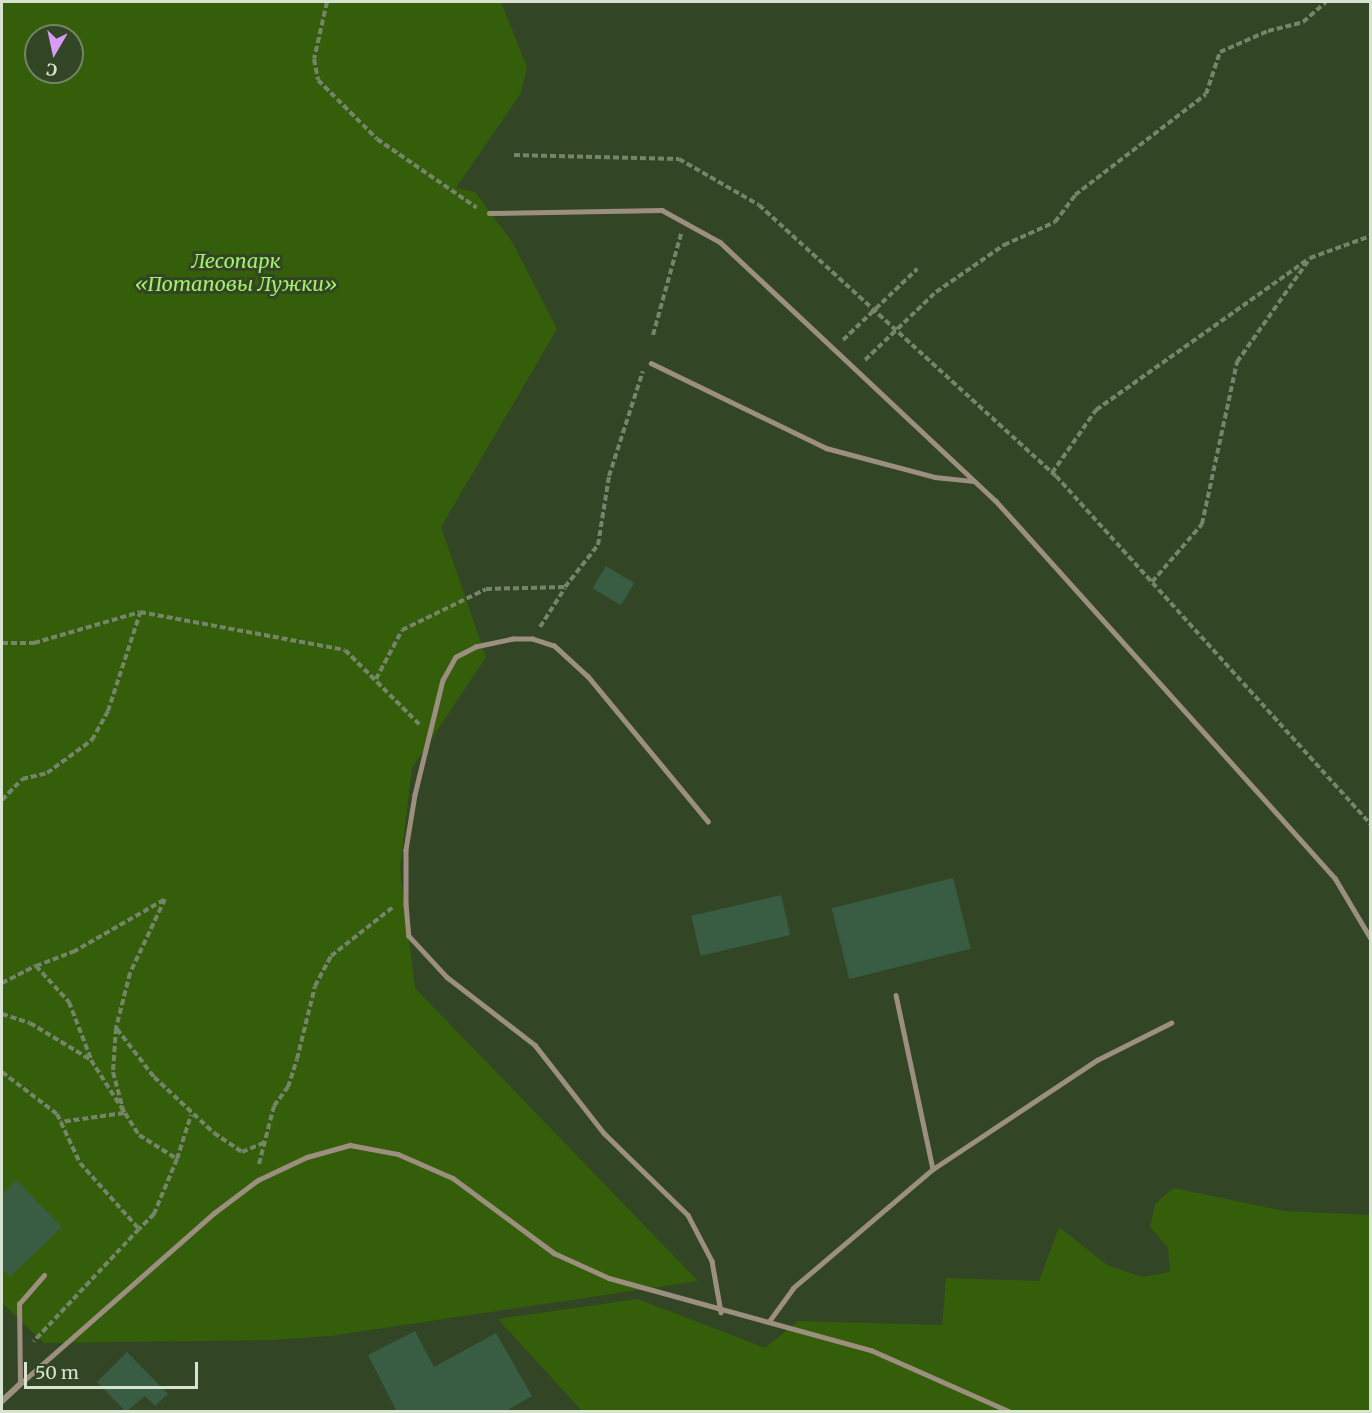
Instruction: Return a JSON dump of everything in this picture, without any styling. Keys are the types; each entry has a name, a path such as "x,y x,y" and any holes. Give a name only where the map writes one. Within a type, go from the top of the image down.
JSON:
{"street":[{"path":"2,1401 20,1384"}],"lane":[{"path":"489,213 662,210 720,242 836,347 856,369 974,481 1098,611 1335,878 1371,937"},
{"path":"651,363 826,448 935,477 974,481"},
{"path":"708,822 588,677 554,646 533,639 476,647 456,657 443,680 429,735 406,850 406,904 409,936 447,976 535,1046 604,1133 688,1215 712,1262 721,1312"},
{"path":"896,995 933,1169"},
{"path":"770,1320 793,1288 933,1169 1097,1060 1171,1023"},
{"path":"20,1384 214,1213 258,1180 307,1157 351,1145 398,1154 453,1178 554,1253 609,1278 721,1312 770,1320 871,1350 1011,1412"},
{"path":"20,1384 18,1304 45,1275"}],"path":[{"path":"327,2 314,59 318,80 377,139 470,206 489,213"},
{"path":"856,369 955,279 1004,245 1055,222 1075,195 1206,94 1220,52 1268,31 1303,22 1326,2"},
{"path":"514,155 688,162 759,206 1052,473 1371,824"},
{"path":"653,334 685,222"},
{"path":"1052,473 1096,410 1310,258 1371,236"},
{"path":"1152,582 1202,524 1237,362 1310,258"},
{"path":"836,347 917,269"},
{"path":"533,639 565,587 598,545 609,476 644,366"},
{"path":"376,679 402,630 486,589 565,587"},
{"path":"2,800 22,779 47,773 92,740 108,711 140,612"},
{"path":"2,643 34,644 140,612 345,650 429,735"},
{"path":"2,983 36,966 73,952 165,899 130,973 116,1028 113,1072 124,1113"},
{"path":"258,1180 274,1106 288,1087 315,986 331,956 395,906 406,904"},
{"path":"36,966 69,1002 91,1060 139,1135 177,1160"},
{"path":"2,1014 30,1023 91,1060"},
{"path":"116,1028 154,1077 192,1115 242,1152 265,1142"},
{"path":"2,1072 57,1114 80,1163 139,1229"},
{"path":"61,1122 124,1113"},
{"path":"19,1357 154,1214 177,1160 192,1115"}],"green space":[{"name":"Лесопарк «Потаповы Лужки»","path":"2,2 501,2 527,67 521,93 456,188 475,192 513,243 557,329 441,527 486,657 412,768 400,869 415,988 698,1281 330,1336 271,1340 44,1343 2,1303"},
{"path":"1174,1188 1284,1211 1370,1215 1370,1411 582,1411 498,1319 638,1299 765,1348 798,1321 942,1325 946,1278 1039,1281 1059,1227 1107,1265 1142,1277 1170,1272 1168,1248 1150,1227 1155,1204"}],"building":[{"path":"606,566 634,583 621,605 593,588"},
{"path":"953,878 971,949 849,979 832,908"},
{"path":"781,895 790,935 701,956 691,916"},
{"path":"16,1180 62,1227 10,1277 2,1268 2,1195"},
{"path":"415,1331 434,1367 496,1333 532,1396 504,1412 397,1412 368,1355"},
{"path":"127,1352 168,1394 155,1406 145,1396 126,1412 97,1382"}]}
